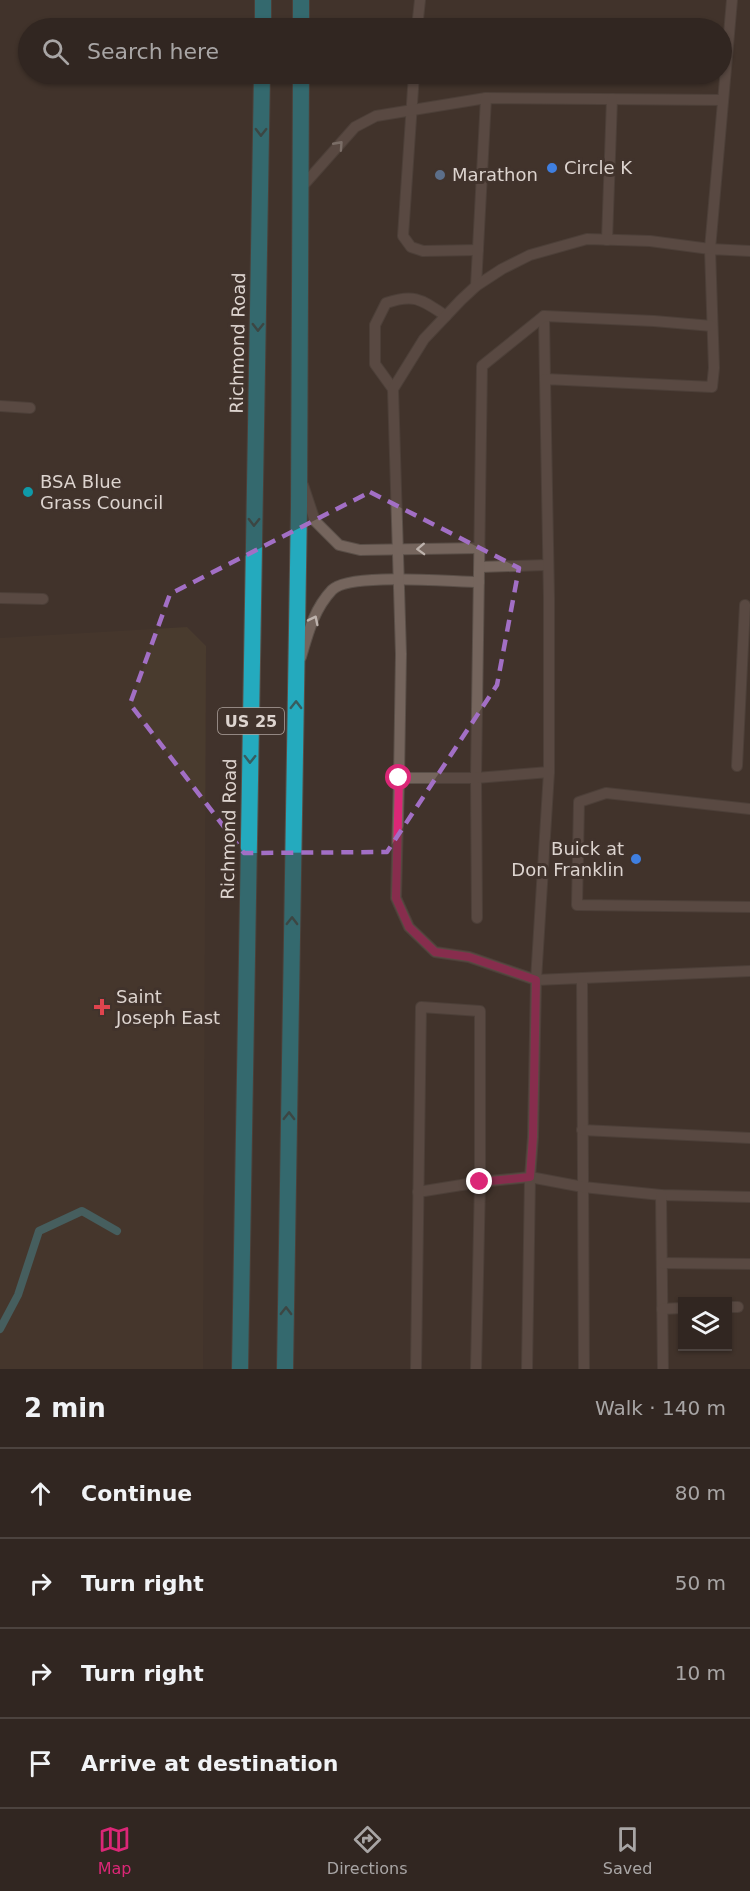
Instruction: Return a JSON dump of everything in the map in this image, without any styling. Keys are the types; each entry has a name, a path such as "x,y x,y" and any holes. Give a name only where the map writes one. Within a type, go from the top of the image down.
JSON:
{"highway":[{"path":"263,0 263,18"},
{"path":"301,0 301,18"},
{"name":"Richmond Road","path":"240,1369 262,84"},
{"name":"US 25","path":"285,1369 299,471 301,84"}],"lane":[{"path":"418,18 420,0"},
{"path":"730,18 732,0"},
{"path":"413,84 403,236 411,247 423,251 478,250"},
{"path":"545,380 712,387 714,368 710,249 724,84"},
{"path":"300,189 355,127 376,116 486,98 723,100"},
{"path":"476,286 486,98"},
{"path":"607,240 612,99"},
{"path":"750,250 710,249 650,241 587,239 530,255 476,286 424,339 393,389 401,654 396,898 409,927 435,952 469,957 536,980 750,971"},
{"path":"393,389 375,364 375,325 386,303 404,297 425,301 446,316"},
{"path":"477,918 476,778 482,366 544,316 712,326"},
{"path":"527,1369 536,980 549,772 549,598 544,316"},
{"path":"0,406 30,408"},
{"path":"299,471 315,521 339,545 360,550 480,548"},
{"path":"480,567 547,565"},
{"path":"296,675 312,619 333,588 362,580 479,582"},
{"path":"0,598 43,599"},
{"path":"737,766 745,605"},
{"path":"399,778 476,778 549,772"},
{"path":"750,809 606,793 579,802 578,905 750,907"},
{"path":"582,978 584,1369"},
{"path":"416,1369 421,1007 480,1011 480,1182 476,1369"},
{"path":"582,1130 750,1138"},
{"path":"418,1192 530,1177 583,1187 661,1195 750,1197"},
{"path":"661,1195 663,1369"},
{"path":"662,1263 750,1264"},
{"path":"662,1309 678,1308"}],"highlighted area":[{"path":"370,492 519,568 497,685 387,852 244,853 130,704 170,594"}],"shaded area":[{"name":"Saint Joseph East","path":"187,627 206,646 203,1369 0,1369 0,638"}],"waterway":[{"path":"0,1329 18,1295 39,1231 82,1211 117,1231"}],"place":[{"name":"Circle K","path":"552,168"},
{"name":"Marathon","path":"440,175"},
{"name":"BSA Blue Grass Council","path":"28,492"},
{"name":"Buick at Don Franklin","path":"636,859"},
{"name":"Saint Joseph East","path":"102,1007"}],"route":[{"path":"399,778 396,898 409,927 435,952 469,957 536,980 530,1177 480,1182"}]}
